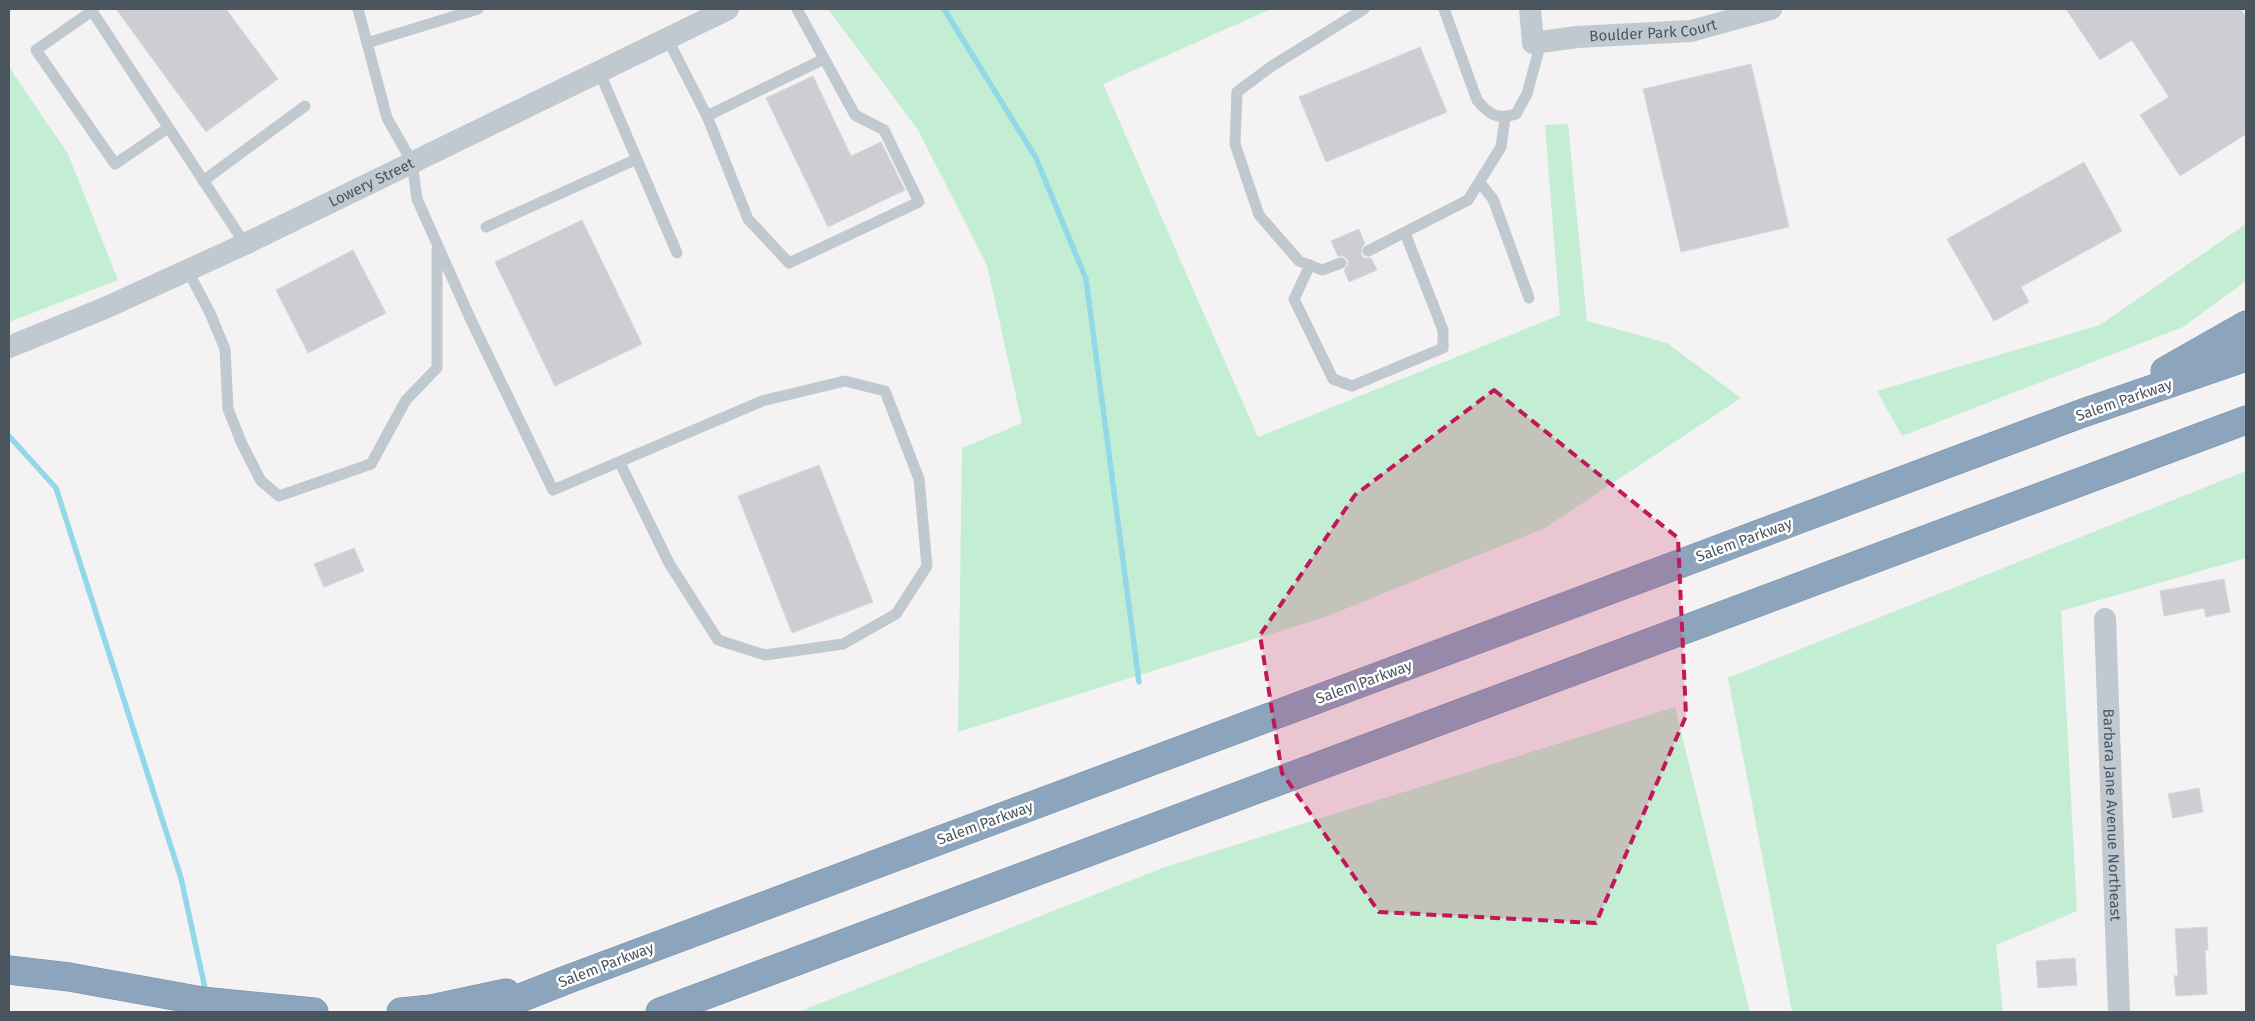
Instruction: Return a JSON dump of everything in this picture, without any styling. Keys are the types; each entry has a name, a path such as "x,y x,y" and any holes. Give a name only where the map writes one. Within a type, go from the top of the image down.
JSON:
{"highway":[{"path":"2083,413 2188,359 2246,325"},
{"name":"Salem Parkway","path":"485,1012 566,980 2083,413 2246,357"},
{"path":"660,1012 2246,420"},
{"path":"9,970 68,977 202,1001 314,1012"},
{"path":"401,1012 458,1004 566,980"}],"street":[{"name":"Lowery Street","path":"9,347 188,271 728,9"},
{"path":"1530,9 1537,42"},
{"name":"Boulder Park Court","path":"1537,42 1577,37 1691,31 1771,9"},
{"name":"Barbara Jane Avenue Northeast","path":"2105,619 2119,1012"}],"lane":[{"path":"358,9 388,118 412,162 417,199 470,318 554,490 762,401 844,381 885,391 919,479 927,566 896,614 842,644 765,655 718,640 670,563 620,463"},
{"path":"367,43 478,9"},
{"path":"667,38 707,116 748,219 789,263 919,202 884,130 855,115 797,9"},
{"path":"1341,263 1322,270 1299,261 1259,215 1235,144 1237,92 1272,66 1364,9"},
{"path":"1444,9 1478,100 1487,112 1505,118 1516,114 1527,94 1537,42"},
{"path":"168,128 115,164 36,50 92,11 245,244"},
{"path":"707,116 824,59"},
{"path":"599,71 677,253"},
{"path":"203,181 305,106"},
{"path":"1368,251 1468,200 1502,147 1505,118"},
{"path":"486,227 637,159"},
{"path":"1480,183 1493,199 1529,298"},
{"path":"1310,266 1294,299 1333,379 1352,386 1443,348 1443,330 1405,233"},
{"path":"188,271 210,312 224,349 228,409 242,444 261,481 279,496 372,464 406,400 436,368 438,246"}],"highlighted area":[{"path":"1494,390 1678,538 1686,716 1596,923 1379,912 1282,773 1260,635 1355,495"}],"green space":[{"path":"828,9 1271,9 1103,84 1258,437 1560,315 1545,125 1568,124 1587,321 1667,343 1741,398 1545,528 1328,616 958,732 962,448 1022,423 987,265 918,130"},
{"path":"9,67 68,154 118,280 9,322"},
{"path":"2246,224 2246,281 2183,327 1902,436 1877,391 2100,325"},
{"path":"2246,471 2246,558 2061,611 2077,911 1996,945 2003,1012 1792,1012 1728,678"},
{"path":"1675,707 1750,1012 798,1012 1165,867"}],"building":[{"path":"116,9 226,9 278,79 206,132"},
{"path":"2066,9 2241,9 2246,17 2246,134 2180,176 2140,115 2169,97 2132,40 2100,60"},
{"path":"1420,47 1447,112 1326,162 1299,97"},
{"path":"1751,64 1789,227 1681,252 1643,89"},
{"path":"813,76 851,156 881,142 905,190 828,227 766,98"},
{"path":"2084,162 2122,231 2021,287 2029,302 1994,321 1947,239"},
{"path":"582,220 642,344 555,386 495,262"},
{"path":"1359,229 1365,244 1362,247 1361,254 1364,258 1371,258 1377,270 1349,282 1344,270 1348,265 1348,260 1343,256 1338,256 1331,241"},
{"path":"353,250 386,313 308,353 276,290"},
{"path":"819,465 873,602 792,633 738,496"},
{"path":"354,548 364,571 324,587 314,564"},
{"path":"2224,579 2230,612 2206,617 2204,608 2164,616 2160,591"},
{"path":"2199,788 2203,812 2173,818 2168,794"},
{"path":"2207,927 2208,950 2205,950 2207,994 2176,996 2174,976 2178,975 2175,929"},
{"path":"2075,958 2077,985 2038,988 2036,961"}],"waterway":[{"path":"944,9 1036,158 1086,279 1139,682"},
{"path":"9,436 56,488 181,878 206,993"}]}
